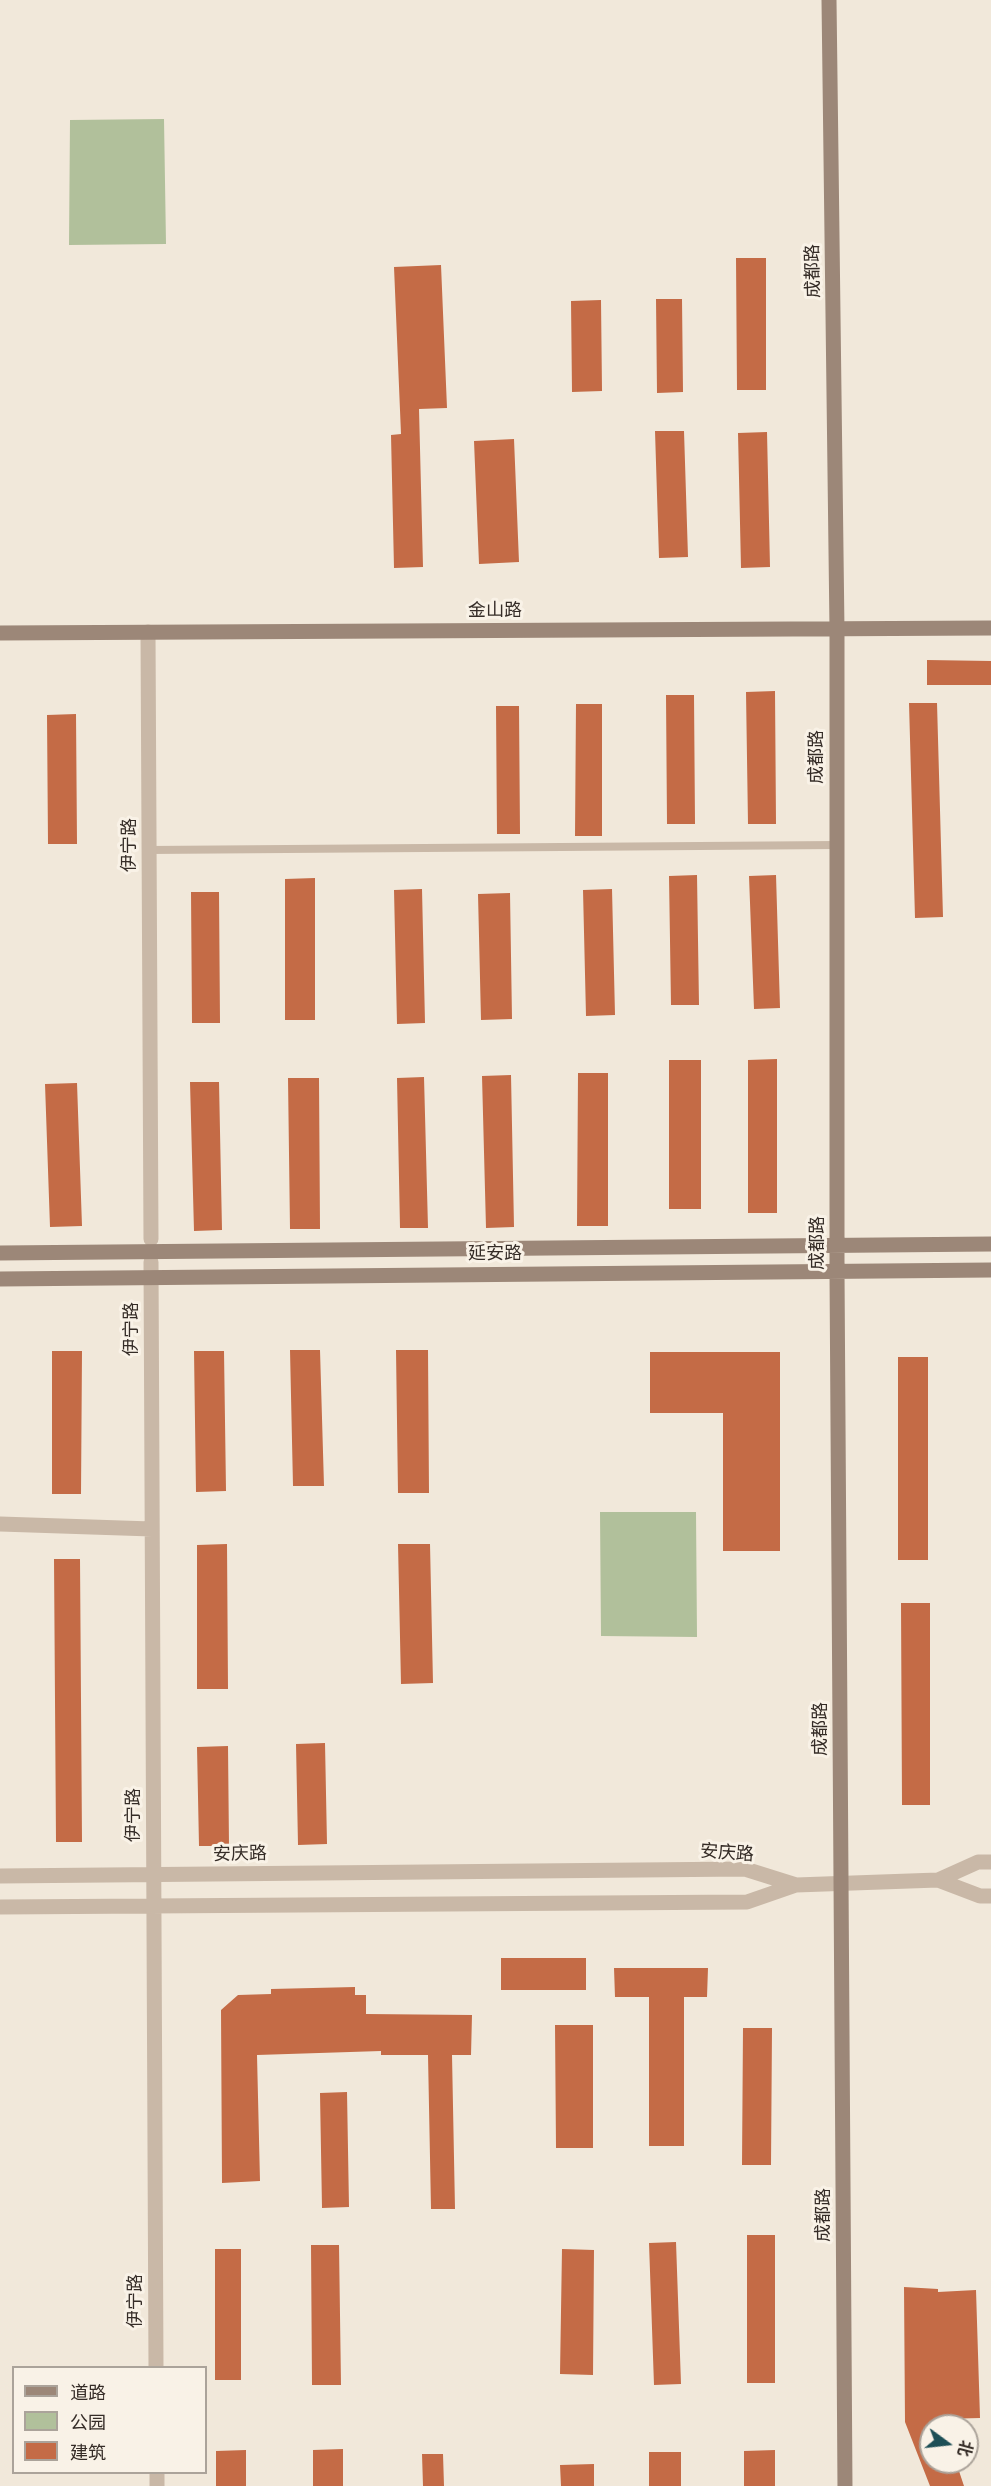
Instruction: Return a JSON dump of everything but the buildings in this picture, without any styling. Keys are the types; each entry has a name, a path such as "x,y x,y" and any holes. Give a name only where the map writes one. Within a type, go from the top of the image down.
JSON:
{"street":[{"name":"成都路","path":"829,0 837,629 837,1271 845,2486"},
{"name":"金山路","path":"0,633 991,628"},
{"name":"伊宁路","path":"148,632 151,1239"},
{"name":"延安路","path":"0,1253 991,1244"},
{"name":"伊宁路","path":"151,1269 156,2366"},
{"name":"延安路","path":"0,1280 151,1269 991,1270"},
{"path":"0,1524 152,1529"},
{"path":"0,1907 747,1902 796,1885 938,1880 978,1862 991,1862"},
{"name":"安庆路","path":"0,1876 745,1869 796,1885"},
{"path":"938,1880 980,1896 991,1896"}],"lane":[{"path":"149,850 837,845"}],"green space":[{"path":"164,119 166,244 69,245 70,120"},
{"path":"600,1512 696,1512 697,1637 601,1636"}]}
